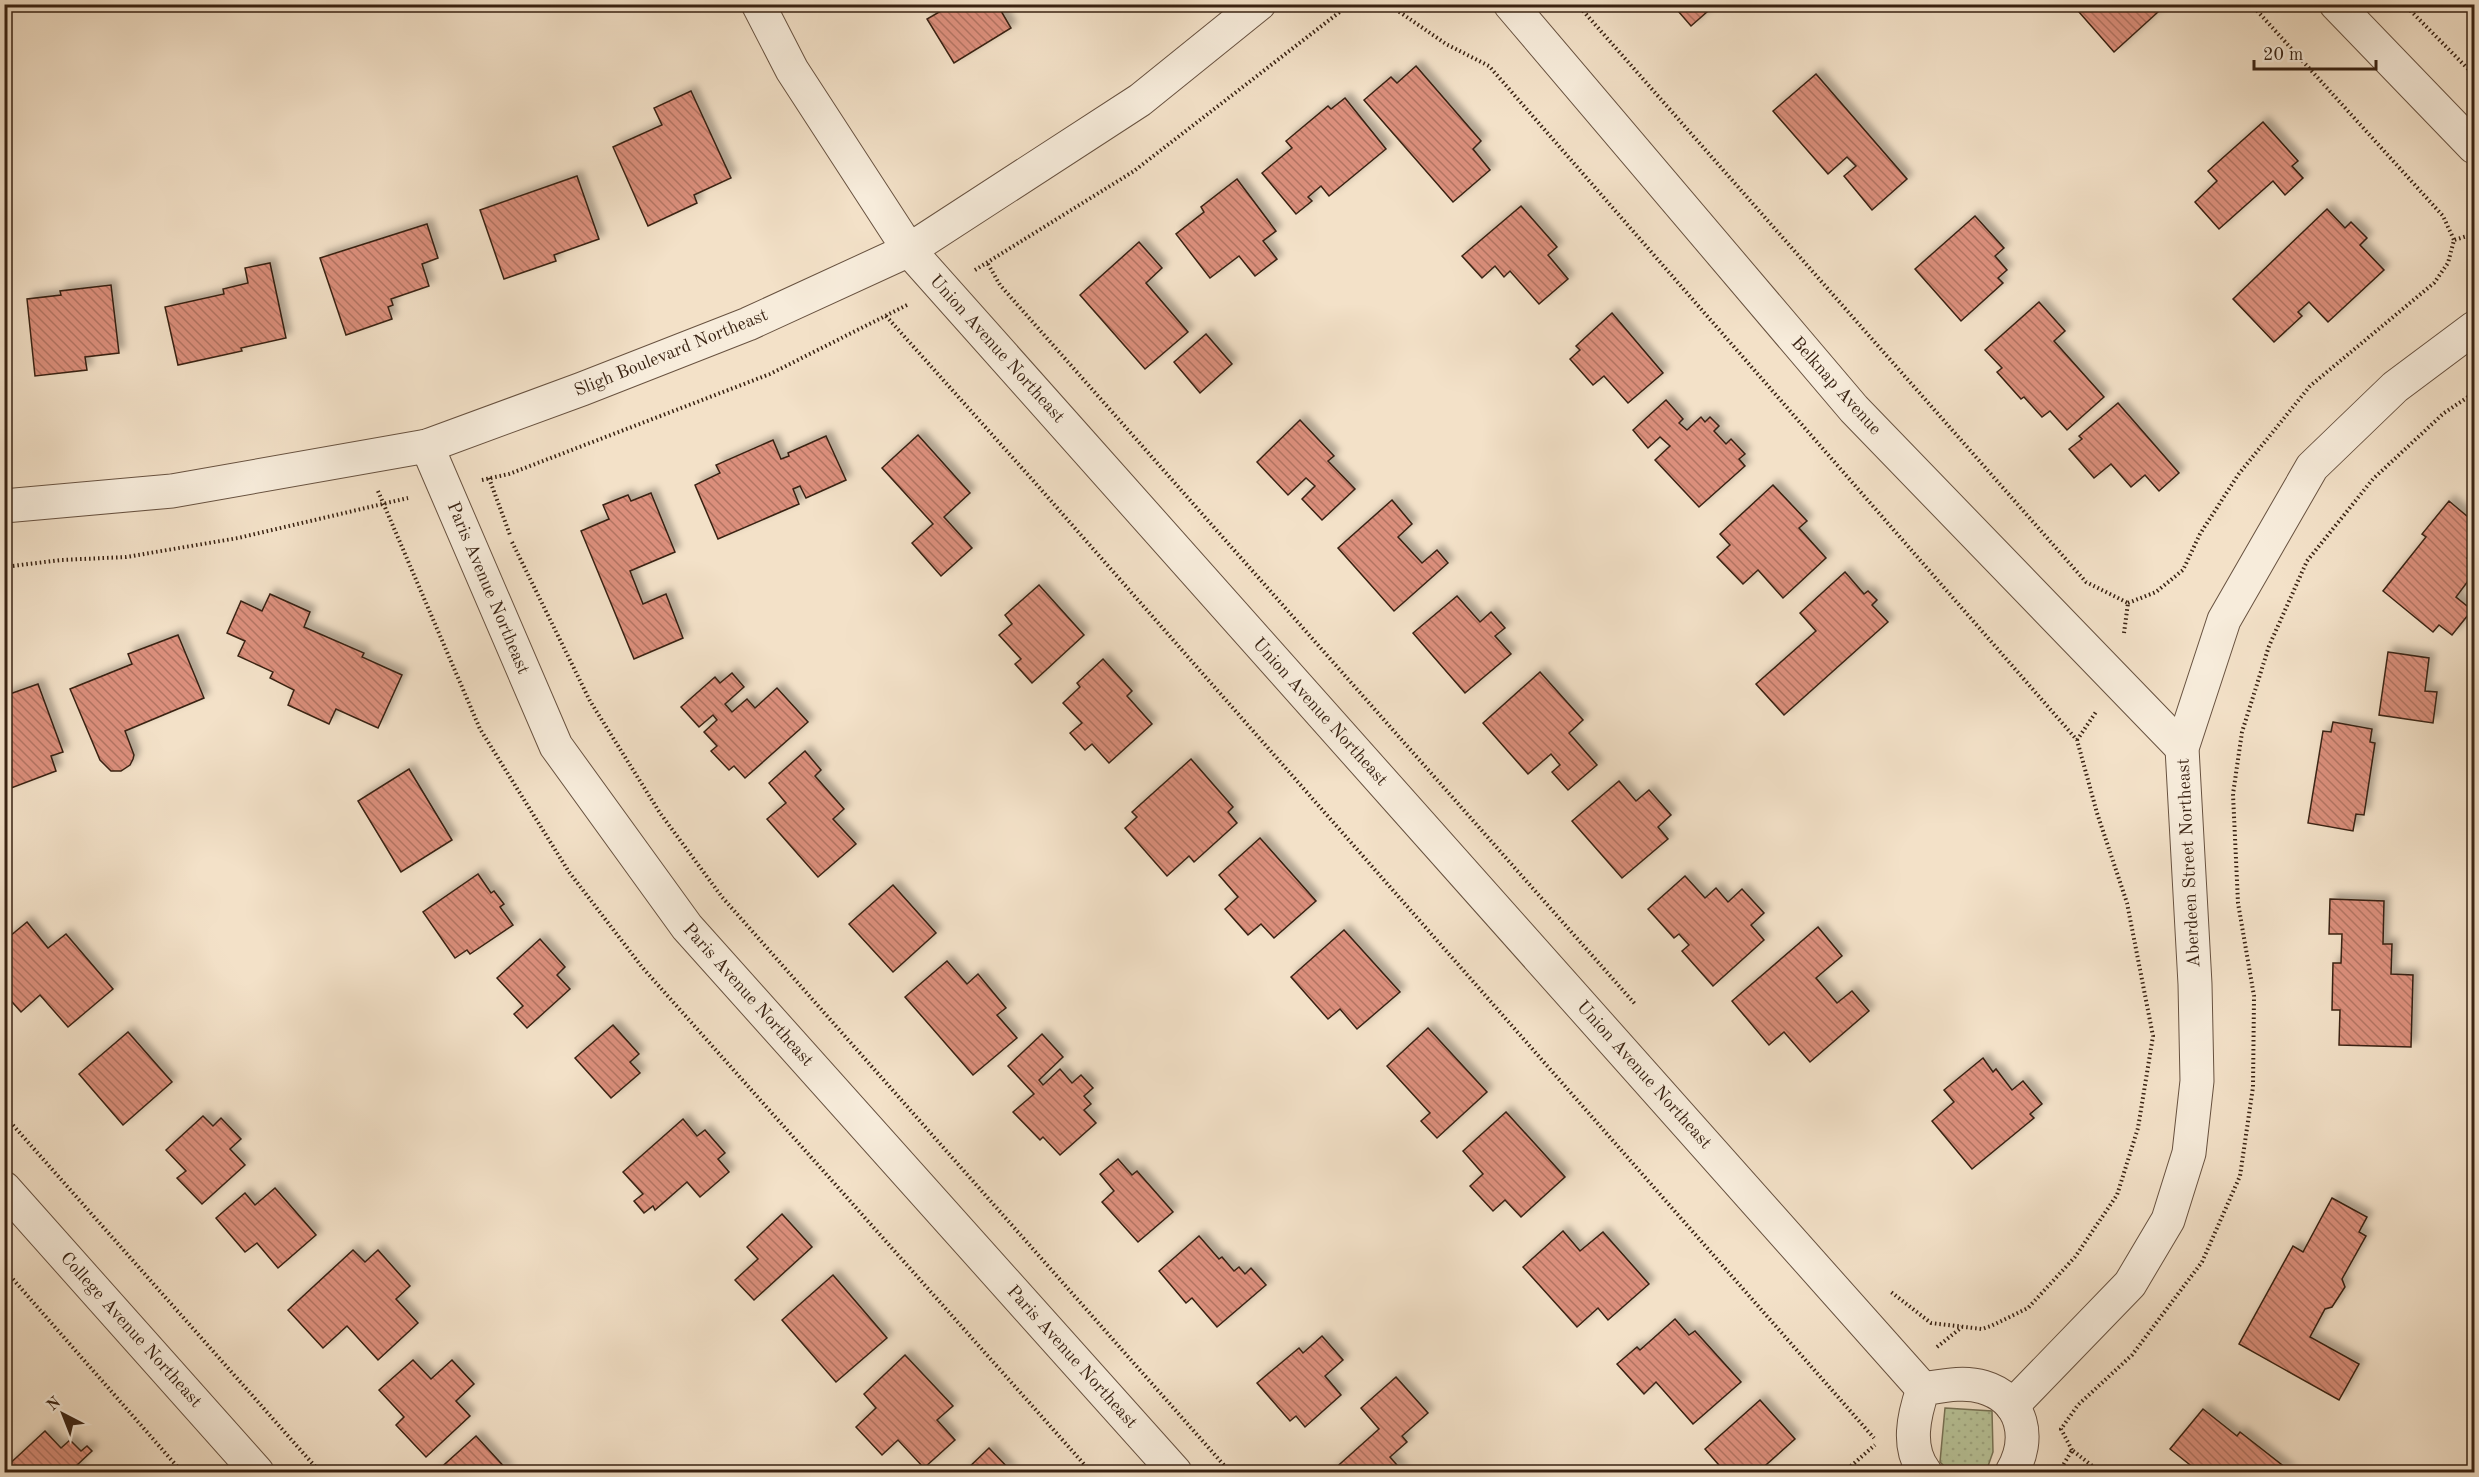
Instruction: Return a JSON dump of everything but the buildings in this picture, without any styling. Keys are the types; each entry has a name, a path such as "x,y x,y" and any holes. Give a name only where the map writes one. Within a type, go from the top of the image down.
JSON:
{"street":[{"name":"Union Avenue Northeast","path":"758,4 792,70 909,250 1916,1380"},
{"name":"Sligh Boulevard Northeast","path":"4,506 172,491 427,446 748,324 909,250 1140,100 1259,4"},
{"name":"Belknap Avenue","path":"1510,4 1854,409 2182,748"},
{"path":"2336,4 2475,147"},
{"name":"Aberdeen Street Northeast","path":"2012,1406 2130,1284 2168,1220 2189,1153 2197,1081 2195,984 2182,748 2224,620 2312,466 2395,387 2475,328"},
{"name":"Paris Avenue Northeast","path":"427,446 556,746 680,918 1175,1473"},
{"name":"College Avenue Northeast","path":"4,1188 257,1473"},
{"path":"1925,1473 1919,1466 1914,1449 1916,1380 1982,1386 1999,1393 2012,1406 2021,1422 2024,1441 2020,1459 2012,1473"}],"path":[{"path":"1388,4 1446,44 1489,66 2077,740 2097,813 2127,903 2153,1036 2138,1128 2117,1195 2075,1257 2028,1308 1982,1329 1931,1323 1888,1290"},
{"path":"1577,4 2085,582 2128,603 2156,592 2184,570 2200,534 2238,475 2310,386 2434,283 2448,263 2454,240 2443,216 2251,4"},
{"path":"2404,4 2475,75"},
{"path":"2454,240 2475,234"},
{"path":"988,264 1000,285 1642,1012"},
{"path":"885,316 1030,477 1878,1442 1844,1473"},
{"path":"2100,1473 2072,1450 2061,1429 2078,1405 2132,1355 2202,1262 2240,1176 2253,1087 2254,996 2238,903 2233,794 2242,732 2269,646 2307,561 2373,479 2444,413 2475,393"},
{"path":"489,478 511,538 590,701 667,822 722,897 1230,1473"},
{"path":"2077,740 2118,680 2128,603"},
{"path":"4,1115 320,1473"},
{"path":"4,1269 182,1473"},
{"path":"1916,1380 1962,1327"},
{"path":"2059,1473 2072,1450"}],"green space":[{"path":"1945,1408 1992,1411 1993,1452 1987,1469 1949,1471 1940,1462"}]}
